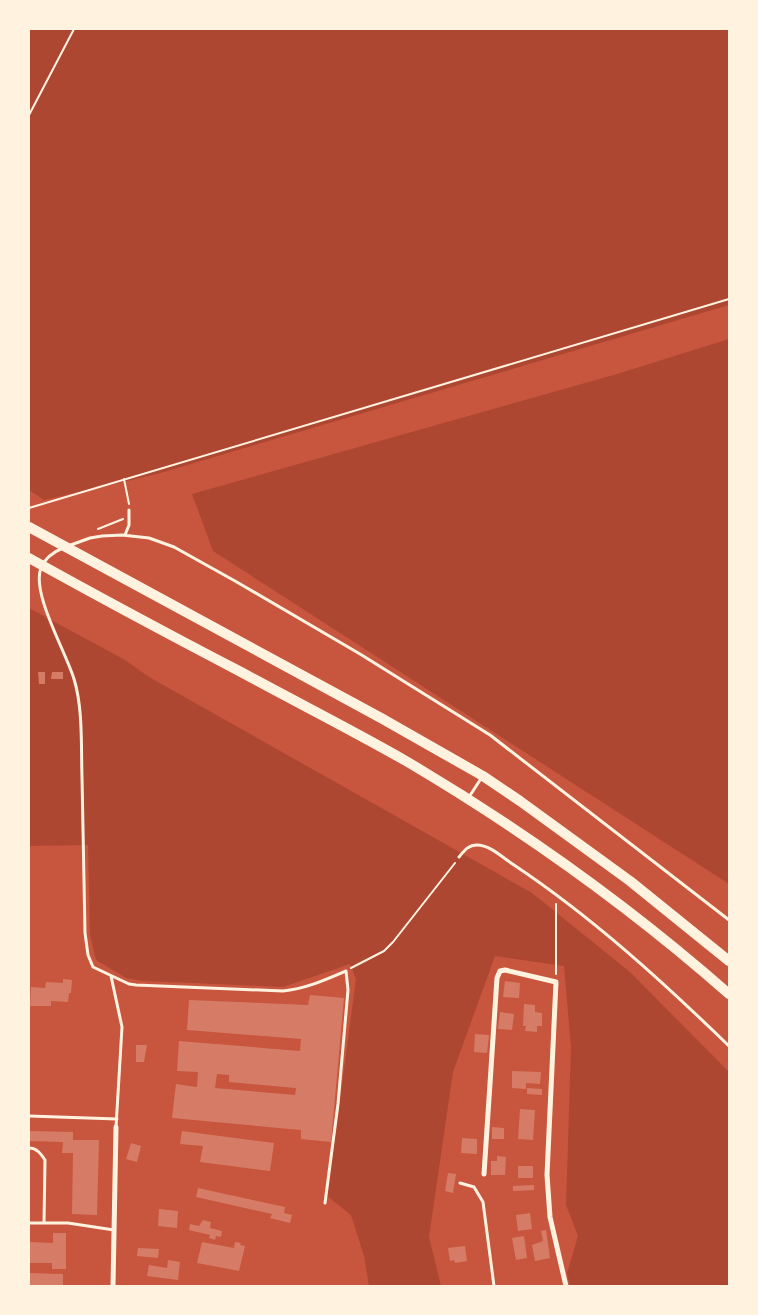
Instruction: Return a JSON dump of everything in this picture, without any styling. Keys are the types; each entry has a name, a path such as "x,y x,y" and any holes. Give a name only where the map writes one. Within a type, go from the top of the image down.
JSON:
{"main road":[{"path":"29,528 372,713 482,776 630,880 729,961"},
{"path":"29,558 406,762 526,836 655,931 729,994"}],"street":[{"path":"484,1174 498,974 500,971 505,970 556,982 547,1175 550,1217 566,1286"},
{"path":"113,1286 116,1127"}],"lane":[{"path":"124,535 129,525 129,510"},
{"path":"325,1203 338,1104 348,990 346,971 312,985 296,990 283,991 136,985 129,984 93,967 88,956 85,933 78,698 74,679 48,615 38,578 44,561 54,552 90,538 124,535 136,536 162,542 235,580 490,734 729,920"},
{"path":"467,800 482,776"},
{"path":"459,857 466,848 479,845 492,850 533,878 641,963 729,1046"},
{"path":"111,976 122,1027 116,1127"},
{"path":"29,1116 116,1119"},
{"path":"29,1148 33,1148 40,1153 45,1160 44,1223"},
{"path":"460,1183 474,1187 483,1202 494,1286"},
{"path":"29,1223 68,1223 114,1230"}],"path":[{"path":"29,115 74,29"},
{"path":"29,508 729,299"},
{"path":"123,479 129,510"},
{"path":"346,971 384,951 393,942 459,857"},
{"path":"555,896 557,916 556,982"}],"shaded area":[{"path":"29,29 729,29 729,305 157,474 44,500 29,490"},
{"path":"729,339 729,884 213,551 192,494 617,374"},
{"path":"29,608 125,660 149,677 532,893 630,972 729,1072 729,1286 570,1286 567,1273 578,1236 566,1205 571,1047 564,966 495,956 453,1072 429,1237 441,1286 369,1286 364,1256 351,1215 327,1196 356,979 350,964 283,987 143,981 126,978 96,960 90,935 88,845 29,846"}],"building":[{"path":"38,672 45,672 45,684 39,684"},
{"path":"52,672 63,672 63,679 51,679"},
{"path":"63,979 72,980 68,1002 51,1001 51,1006 30,1006 31,987 45,988 46,982 63,983"},
{"path":"505,981 520,983 519,998 503,997"},
{"path":"310,995 344,998 331,1142 301,1139 301,1130 172,1118 176,1084 197,1087 198,1072 177,1071 179,1041 300,1051 301,1039 187,1030 189,1000 308,1005","holes":["217,1074 229,1075 229,1082 296,1088 295,1095 215,1088"]},
{"path":"524,1004 535,1005 535,1012 542,1013 542,1026 537,1026 537,1032 525,1031 526,1026 523,1026"},
{"path":"500,1012 514,1014 512,1030 498,1029"},
{"path":"475,1034 489,1035 487,1053 474,1052"},
{"path":"136,1045 147,1045 144,1062 136,1062"},
{"path":"512,1071 541,1072 540,1084 526,1083 526,1089 512,1088"},
{"path":"527,1088 542,1089 542,1095 527,1094"},
{"path":"520,1109 535,1110 533,1140 518,1139"},
{"path":"492,1127 504,1128 504,1139 492,1139"},
{"path":"29,1131 73,1132 73,1140 99,1140 97,1215 72,1214 73,1153 62,1153 63,1142 29,1141"},
{"path":"182,1131 274,1143 270,1171 200,1162 203,1146 180,1144"},
{"path":"462,1138 477,1139 477,1154 461,1153"},
{"path":"131,1143 141,1146 137,1162 126,1159"},
{"path":"497,1156 506,1157 505,1175 491,1175 491,1161 497,1161"},
{"path":"518,1166 533,1166 533,1178 518,1178"},
{"path":"448,1173 456,1174 453,1193 445,1191"},
{"path":"534,1185 534,1190 513,1191 513,1186"},
{"path":"198,1188 285,1207 284,1213 292,1215 290,1223 270,1218 272,1214 196,1197"},
{"path":"159,1209 178,1211 177,1228 158,1226"},
{"path":"530,1213 532,1229 518,1231 516,1215"},
{"path":"203,1220 211,1222 210,1228 222,1231 221,1237 216,1236 215,1240 209,1238 210,1235 189,1230 190,1224 199,1226"},
{"path":"546,1230 550,1258 535,1261 532,1245 543,1241 541,1231"},
{"path":"53,1233 66,1233 66,1269 52,1269 52,1263 29,1263 29,1242 53,1243"},
{"path":"524,1236 527,1258 516,1260 512,1238"},
{"path":"202,1242 234,1248 235,1242 245,1246 239,1271 197,1263"},
{"path":"465,1246 467,1261 455,1263 454,1260 450,1261 448,1248"},
{"path":"138,1248 159,1249 158,1258 137,1256"},
{"path":"168,1260 180,1262 178,1280 147,1276 149,1265 167,1268"},
{"path":"29,1273 63,1274 63,1286 29,1286"}]}
